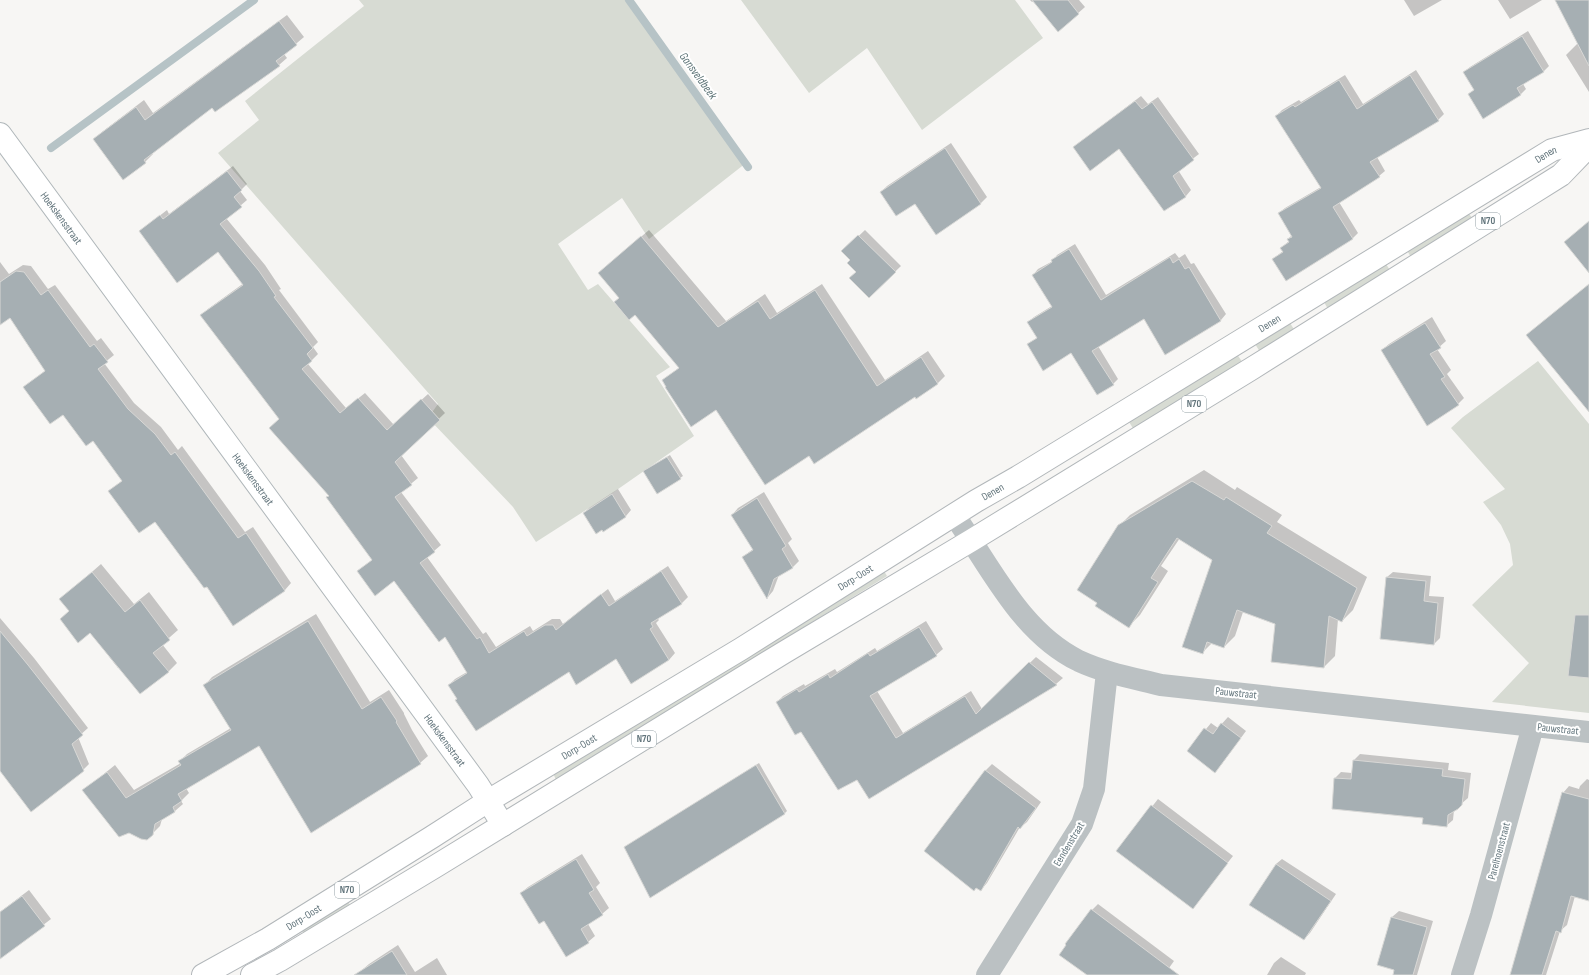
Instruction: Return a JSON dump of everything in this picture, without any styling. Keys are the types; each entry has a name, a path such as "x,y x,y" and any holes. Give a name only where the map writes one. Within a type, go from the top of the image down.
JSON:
{"main road":[{"name":"Hoekskensstraat","path":"0,134 478,785 503,826"},
{"name":"Denen","path":"954,515 1552,150 1589,140"},
{"name":"Denen","path":"972,540 1244,373 1561,175 1589,146"},
{"name":"Dorp-Oost","path":"203,975 268,939 432,837 488,800 741,649 954,515"},
{"name":"N70","path":"252,975 280,960 503,826 783,653 972,540"}],"street":[{"name":"Pauwstraat","path":"954,515 1004,590 1030,624 1054,645 1078,660 1107,672 1160,685 1589,732"},
{"name":"Eendenstraat","path":"987,975 1082,824 1094,790 1107,672"},
{"name":"Parelhoenstraat","path":"1462,975 1481,915 1533,726"}],"shaded area":[{"path":"359,0 626,0 746,163 649,239 622,198 558,244 588,290 598,284 670,367 656,376 694,436 611,494 536,542 513,507 428,418 438,404 218,153 259,120 245,101 364,6"},
{"path":"741,0 1015,0 1043,38 922,130 867,48 809,93"},
{"path":"1469,214 1474,220 1412,259 1405,247"},
{"path":"1383,259 1391,272 1328,309 1321,297"},
{"path":"1287,318 1295,331 1260,352 1252,339"},
{"path":"1234,350 1243,363 1134,430 1126,417"},
{"path":"1538,361 1589,424 1589,713 1492,702 1529,663 1472,605 1513,565 1510,544 1501,525 1483,502 1505,489 1451,428 1463,417"},
{"path":"884,571 887,576 556,780 553,773"},
{"path":"347,900 350,905 304,934 301,928"}],"building":[{"path":"1032,0 1068,0 1079,14 1058,32"},
{"path":"1555,0 1589,0 1589,66"},
{"path":"279,21 297,45 276,61 280,66 215,112 212,108 144,160 146,163 123,180 93,139 136,107 145,120"},
{"path":"1522,36 1544,72 1517,88 1521,95 1483,119 1468,94 1474,90 1463,72"},
{"path":"1410,75 1439,121 1370,162 1380,177 1333,207 1353,239 1286,281 1272,259 1283,252 1280,248 1289,242 1287,239 1292,237 1278,213 1321,188 1275,116 1293,105 1295,107 1339,80 1357,109"},
{"path":"1135,101 1142,109 1152,102 1194,160 1173,176 1186,197 1164,211 1119,149 1090,171 1073,147"},
{"path":"945,148 981,204 936,235 915,204 896,216 880,192"},
{"path":"227,171 242,190 234,197 242,207 220,224 259,271 276,296 274,297 313,348 307,354 312,361 302,369 340,413 358,398 387,430 421,399 440,420 395,462 412,485 395,497 435,552 420,563 477,639 480,637 489,653 524,631 527,636 545,625 553,625 556,630 601,594 609,606 661,571 682,604 651,623 653,627 650,629 669,660 631,684 616,659 576,685 569,672 476,731 455,700 457,699 448,685 467,673 445,637 439,642 394,581 375,596 357,571 372,560 326,497 329,496 269,428 279,419 200,315 243,285 218,252 177,283 139,231 160,215 163,219"},
{"path":"1589,221 1589,273 1564,242"},
{"path":"858,235 896,272 869,298 849,278 856,272 847,263 850,260 841,251"},
{"path":"641,236 718,327 758,301 770,319 815,290 877,386 921,357 938,384 916,399 915,397 814,464 809,456 765,485 716,410 691,427 662,380 679,368 635,315 629,320 614,302 619,298 598,273"},
{"path":"1069,249 1101,300 1170,257 1173,263 1179,259 1185,269 1189,267 1221,321 1165,355 1144,319 1092,351 1114,385 1097,395 1071,353 1043,371 1027,344 1037,338 1027,322 1052,307 1032,275 1052,262 1051,260"},
{"path":"16,271 24,272 41,295 48,290 90,347 94,344 108,362 98,369 128,409 155,434 171,455 175,452 238,538 246,533 285,591 233,626 207,587 204,588 155,522 139,533 108,491 122,481 93,441 86,446 63,415 50,424 23,387 45,371 10,318 0,325 0,282"},
{"path":"1589,284 1589,412 1526,335"},
{"path":"1425,323 1441,348 1430,354 1445,377 1441,379 1459,405 1427,426 1381,350"},
{"path":"667,457 681,479 657,494 643,471"},
{"path":"1192,481 1224,500 1226,497 1272,526 1267,533 1357,588 1342,622 1329,616 1324,668 1271,662 1275,624 1237,610 1224,648 1207,642 1203,654 1182,647 1212,560 1177,538 1151,578 1158,582 1129,628 1095,606 1097,603 1077,590 1118,525"},
{"path":"612,494 626,517 603,532 602,530 596,534 583,513"},
{"path":"757,498 786,546 782,549 793,568 774,579 767,599 742,557 753,550 731,515"},
{"path":"92,572 125,612 140,600 170,640 153,653 169,672 140,694 90,633 78,643 60,619 69,611 59,599"},
{"path":"1386,577 1426,581 1424,601 1438,603 1434,645 1380,639"},
{"path":"1575,615 1589,615 1589,678 1568,676"},
{"path":"308,621 362,709 381,697 397,721 396,722 421,764 311,833 259,746 178,794 182,801 173,807 175,812 155,824 153,835 147,840 141,839 129,833 119,837 82,790 107,772 126,798 181,765 178,761 231,730 203,685"},
{"path":"919,627 937,656 870,696 896,738 965,696 976,714 1029,662 1057,685 869,799 857,780 838,790 801,732 795,735 776,702 797,689 799,692 828,674 830,678 868,653 870,656"},
{"path":"0,631 83,735 72,744 84,771 31,812 0,771"},
{"path":"1221,723 1241,738 1215,773 1187,751 1204,728 1213,734"},
{"path":"1353,760 1443,769 1442,776 1465,779 1462,805 1448,815 1447,827 1422,824 1423,818 1332,809 1334,778 1351,779"},
{"path":"756,765 785,814 650,898 624,847"},
{"path":"985,770 1036,808 1020,829 1018,827 981,891 976,888 974,891 924,851"},
{"path":"1562,792 1589,799 1589,901 1571,896 1561,933 1556,931 1542,975 1510,975"},
{"path":"1151,805 1228,863 1193,909 1116,851"},
{"path":"576,859 594,890 589,893 603,915 581,929 589,943 566,957 544,921 539,924 520,893"},
{"path":"1276,864 1331,901 1304,940 1249,905"},
{"path":"22,896 45,926 0,959 0,912"},
{"path":"1091,909 1179,975 1087,975 1059,955 1066,945 1065,944"},
{"path":"1391,917 1427,927 1413,975 1393,975 1394,970 1377,965"},
{"path":"392,951 407,975 354,975"}],"waterway":[{"path":"51,148 254,0"},
{"name":"Gansveldbeek","path":"629,0 748,167"}]}
